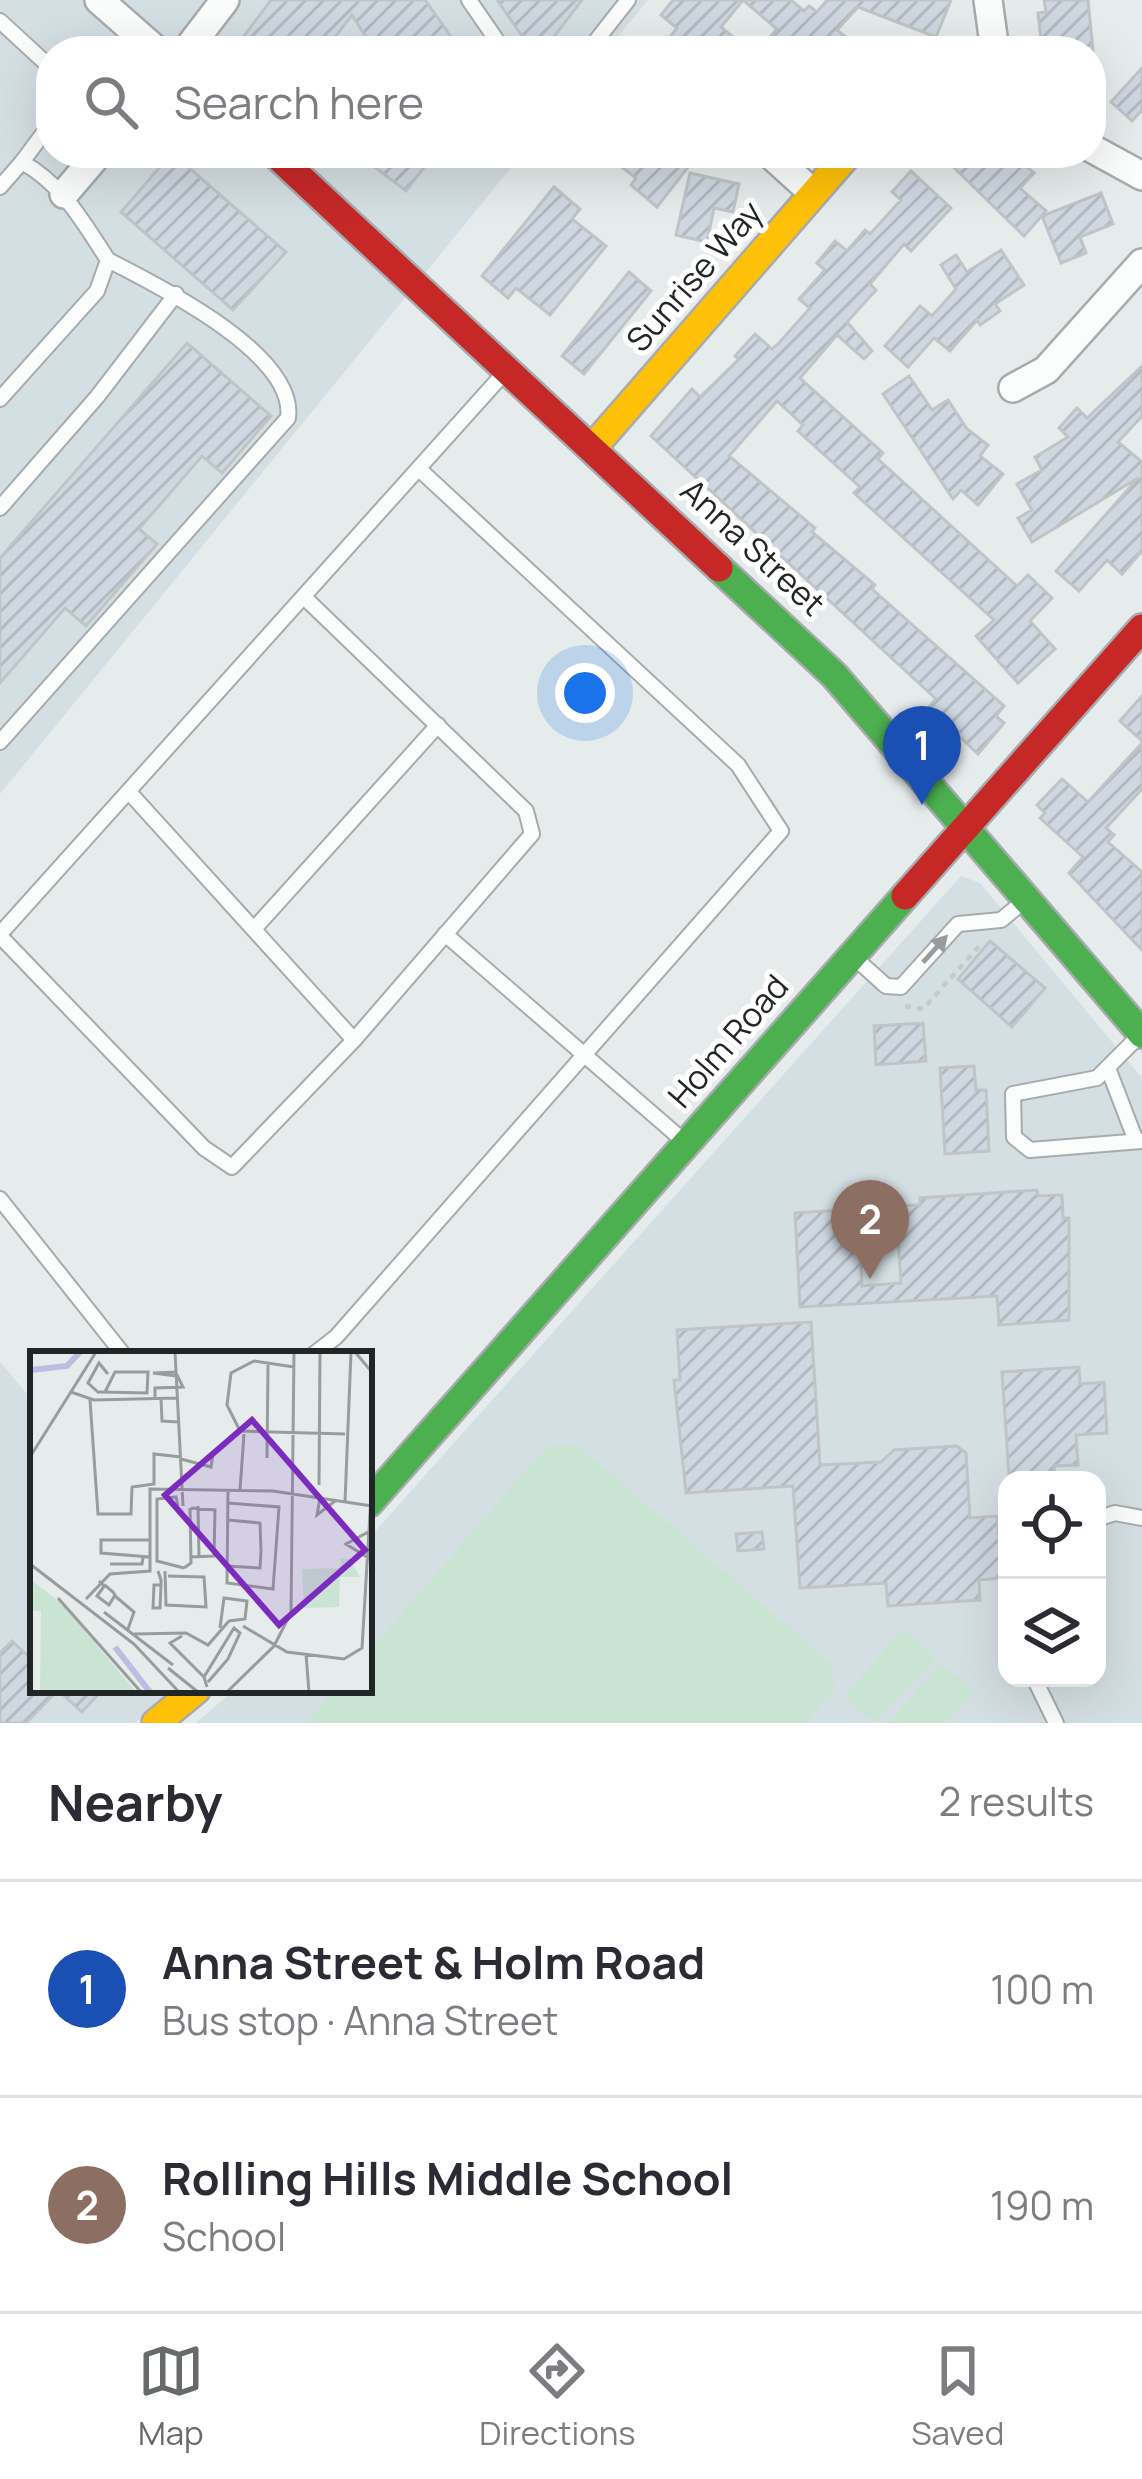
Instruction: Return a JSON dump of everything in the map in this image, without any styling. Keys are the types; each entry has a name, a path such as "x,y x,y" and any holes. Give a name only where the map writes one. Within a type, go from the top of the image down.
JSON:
{"street":[{"path":"99,0 140,36"},
{"path":"197,36 225,0"},
{"path":"988,0 993,36"},
{"path":"1106,156 1142,176"},
{"path":"64,194 86,168"},
{"name":"Anna Street","path":"293,168 834,675 1142,1034"},
{"path":"786,168 813,193"},
{"name":"Sunrise Way","path":"594,446 836,168"},
{"path":"1013,388 1046,370 1142,263"},
{"name":"Holm Road","path":"372,1500 1142,628"},
{"path":"156,1723 192,1693"}],"lane":[{"path":"469,0 494,36"},
{"path":"600,36 628,0"},
{"path":"0,21 36,54"},
{"path":"0,187 36,143"},
{"path":"0,742 288,418 291,400 280,379 176,294 108,260 64,194 22,162"},
{"path":"0,399 97,291 108,260"},
{"path":"0,508 98,397 176,294"},
{"path":"304,597 526,811 532,834 354,1040 232,1167 204,1148 0,935 509,367"},
{"path":"318,1351 336,1337 781,831 737,765 419,469"},
{"path":"254,929 438,725"},
{"path":"128,792 354,1040"},
{"path":"852,956 886,986 901,986 958,924 1001,920 1028,898"},
{"path":"445,934 686,1144"},
{"path":"1108,1068 1139,1141 1030,1150 1014,1137 1013,1094 1087,1083 1142,1034"},
{"path":"0,1199 121,1351"},
{"path":"1106,1516 1115,1513 1142,1519"},
{"path":"1038,1687 1056,1723"}],"shaded area":[{"path":"0,0 648,0 618,36 36,36 36,168 511,168 0,794"},
{"path":"961,876 980,883 1142,1078 1142,1723 196,1723 231,1693 372,1693 372,1535"},
{"path":"0,1362 30,1397 30,1693 177,1693 164,1707 134,1723 0,1723"}],"green space":[{"path":"578,1445 832,1664 835,1690 805,1723 305,1723 331,1693 372,1693 372,1648 547,1446"},
{"path":"903,1629 936,1658 875,1723 844,1696"},
{"path":"941,1663 974,1691 946,1723 888,1723"}],"building":[{"path":"271,0 425,0 450,36 365,36 352,15 336,36 244,36"},
{"path":"497,0 582,0 554,36 522,36"},
{"path":"673,0 743,0 721,27 732,36 671,36 677,28 661,15"},
{"path":"743,0 791,0 804,11 809,6 817,12 827,0 951,0 936,36 858,7 837,30 844,36 771,36 777,29"},
{"path":"1044,0 1088,0 1092,36 1040,36 1038,13 1046,12"},
{"path":"1142,68 1142,110 1132,121 1111,102"},
{"path":"159,168 189,168 286,252 233,310 121,212"},
{"path":"376,168 424,168 406,191"},
{"path":"623,168 687,168 657,207 631,185 636,178"},
{"path":"954,168 1028,168 1034,173 1020,188 1046,211 1024,236"},
{"path":"911,171 951,208 911,251 904,244 870,284 876,290 847,322 872,351 864,359 837,335 800,378 883,453 878,459 1017,586 1028,575 1052,598 1030,621 1055,649 1018,683 976,636 994,620 854,493 860,487 798,431 803,425 777,401 729,456 815,528 812,532 875,585 872,589 1004,706 996,716 1004,723 978,754 929,707 936,699 651,436 692,389 700,397 739,359 735,356 755,334 772,349 778,344 810,308 799,299 825,270 817,263 835,241 847,251 865,230 870,234 901,200 892,192"},
{"path":"690,173 739,184 733,212 714,208 707,242 676,235"},
{"path":"554,187 580,209 572,219 606,246 550,315 516,288 508,298 482,276"},
{"path":"1101,193 1113,224 1080,237 1086,253 1061,263 1042,216"},
{"path":"1001,250 1024,285 995,304 1000,311 980,325 977,320 950,351 934,338 908,367 885,346 920,306 932,316 956,289 941,265 956,255 967,272"},
{"path":"629,272 651,291 584,374 562,356"},
{"path":"187,343 271,416 222,473 202,456 139,529 157,544 86,626 65,608 0,683 0,558"},
{"path":"1142,366 1142,416 1118,442 1142,462 1142,551 1122,574 1107,560 1079,591 1056,571 1138,478 1032,542 1018,518 1032,510 1017,484 1042,470 1035,457 1068,437 1059,428 1077,408 1087,418"},
{"path":"909,376 932,410 948,400 967,429 988,445 980,456 1003,474 978,505 961,490 953,499 883,394"},
{"path":"1142,696 1142,741 1120,721"},
{"path":"1142,743 1142,789 1106,828 1114,835 1108,842 1142,872 1142,950 1069,873 1083,857 1040,818 1045,813 1037,805 1062,779 1088,802"},
{"path":"990,941 1045,988 1012,1027 958,979"},
{"path":"923,1023 926,1061 876,1065 874,1026"},
{"path":"974,1066 976,1090 986,1090 989,1151 945,1154 940,1068"},
{"path":"1037,1190 1038,1196 1062,1195 1063,1218 1069,1218 1069,1320 999,1325 997,1296 800,1307 795,1213 858,1209 862,1286 901,1283 896,1206 920,1205 920,1198"},
{"path":"811,1322 820,1465 881,1462 894,1450 957,1446 966,1453 970,1518 997,1516 998,1578 979,1580 980,1600 888,1606 886,1583 800,1588 793,1486 686,1493 674,1380 680,1380 677,1330"},
{"path":"1079,1367 1080,1384 1104,1382 1107,1433 1076,1435 1078,1465 1054,1466 1055,1471 1009,1471 1002,1372"},
{"path":"762,1532 764,1549 738,1551 736,1534"},
{"path":"12,1641 30,1658 30,1693 55,1693 26,1723 0,1723 0,1653"},
{"path":"61,1693 99,1693 82,1712"}],"traffic: fast":[{"path":"719,568 834,675 1142,1034"},
{"path":"372,1500 905,896"}],"traffic: slow":[{"path":"594,446 836,168"},
{"path":"156,1723 192,1693"}],"traffic: jam":[{"path":"290,168 719,568"},
{"path":"905,896 1142,628"}],"place":[{"name":"Anna Street & Holm Road","path":"922,805"},
{"name":"Rolling Hills Middle School","path":"870,1279"}]}
